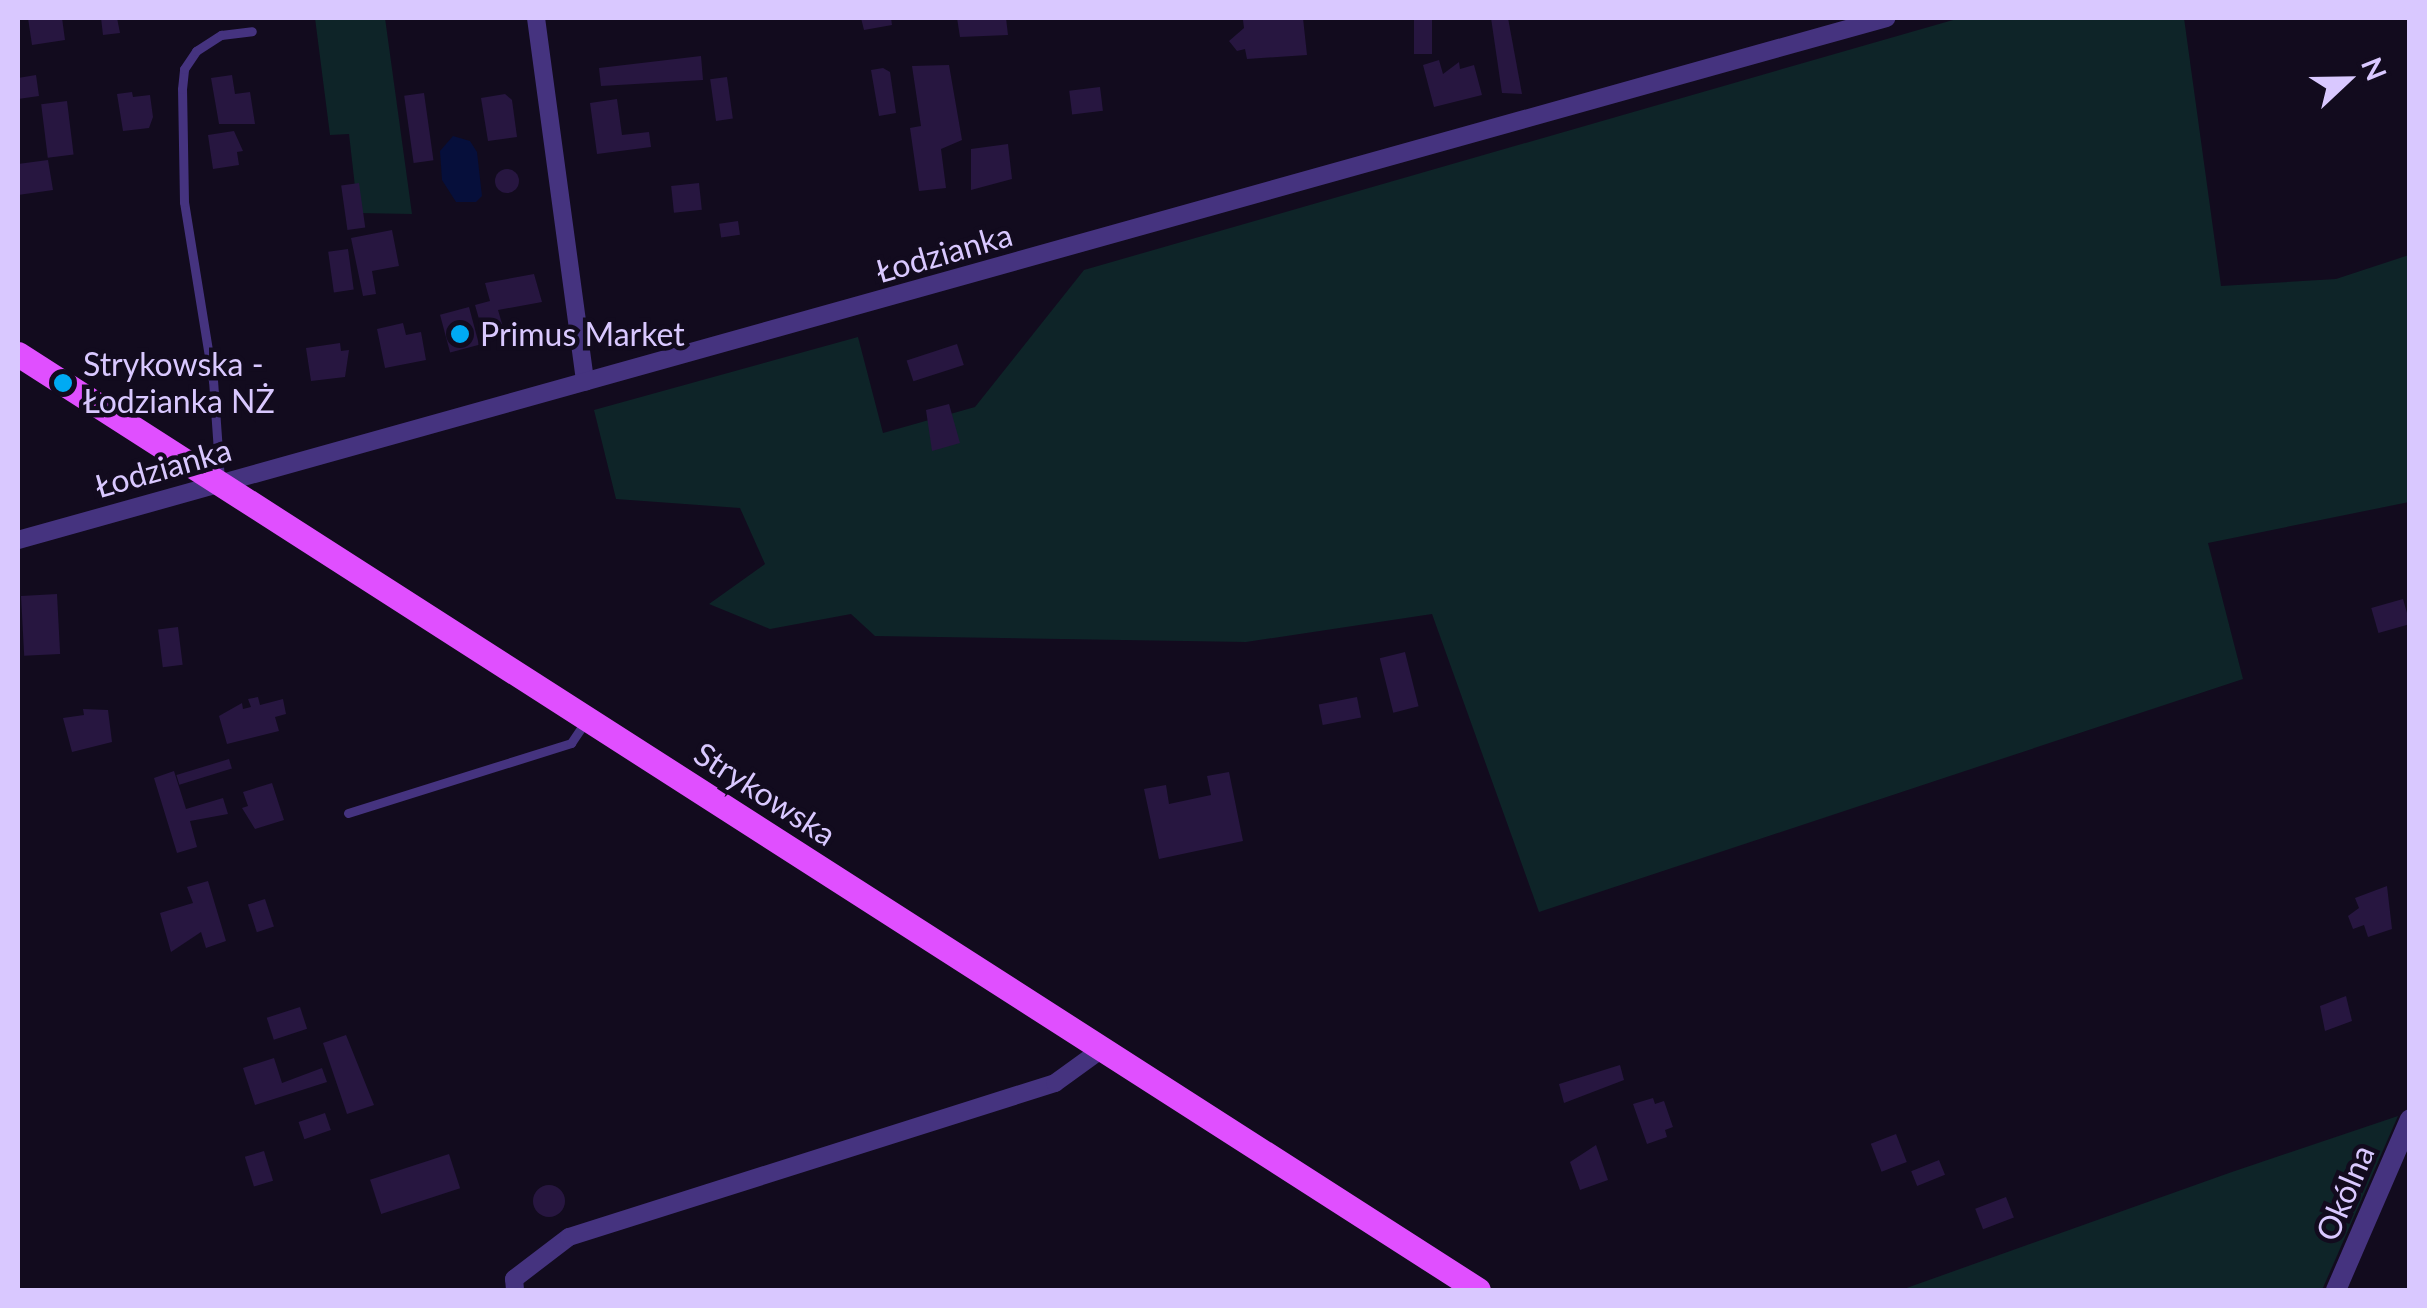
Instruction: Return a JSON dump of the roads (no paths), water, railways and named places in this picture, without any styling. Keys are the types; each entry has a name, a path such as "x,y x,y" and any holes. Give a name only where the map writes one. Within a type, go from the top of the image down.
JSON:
{"main road":[{"name":"Strykowska","path":"18,354 1478,1290"}],"street":[{"path":"536,18 585,382"},
{"name":"Łodzianka","path":"18,540 1886,18"},
{"path":"514,1285 569,1237 1055,1082 1102,1049"},
{"name":"Okólna","path":"2336,1290 2410,1119"}],"lane":[{"path":"220,483 214,381 184,202 182,88 184,69 212,38 252,31"},
{"path":"348,813 571,743 587,719"}],"place":[{"name":"Primus Market","path":"460,334"},
{"name":"Strykowska - Łodzianka NŻ","path":"63,383"}]}
